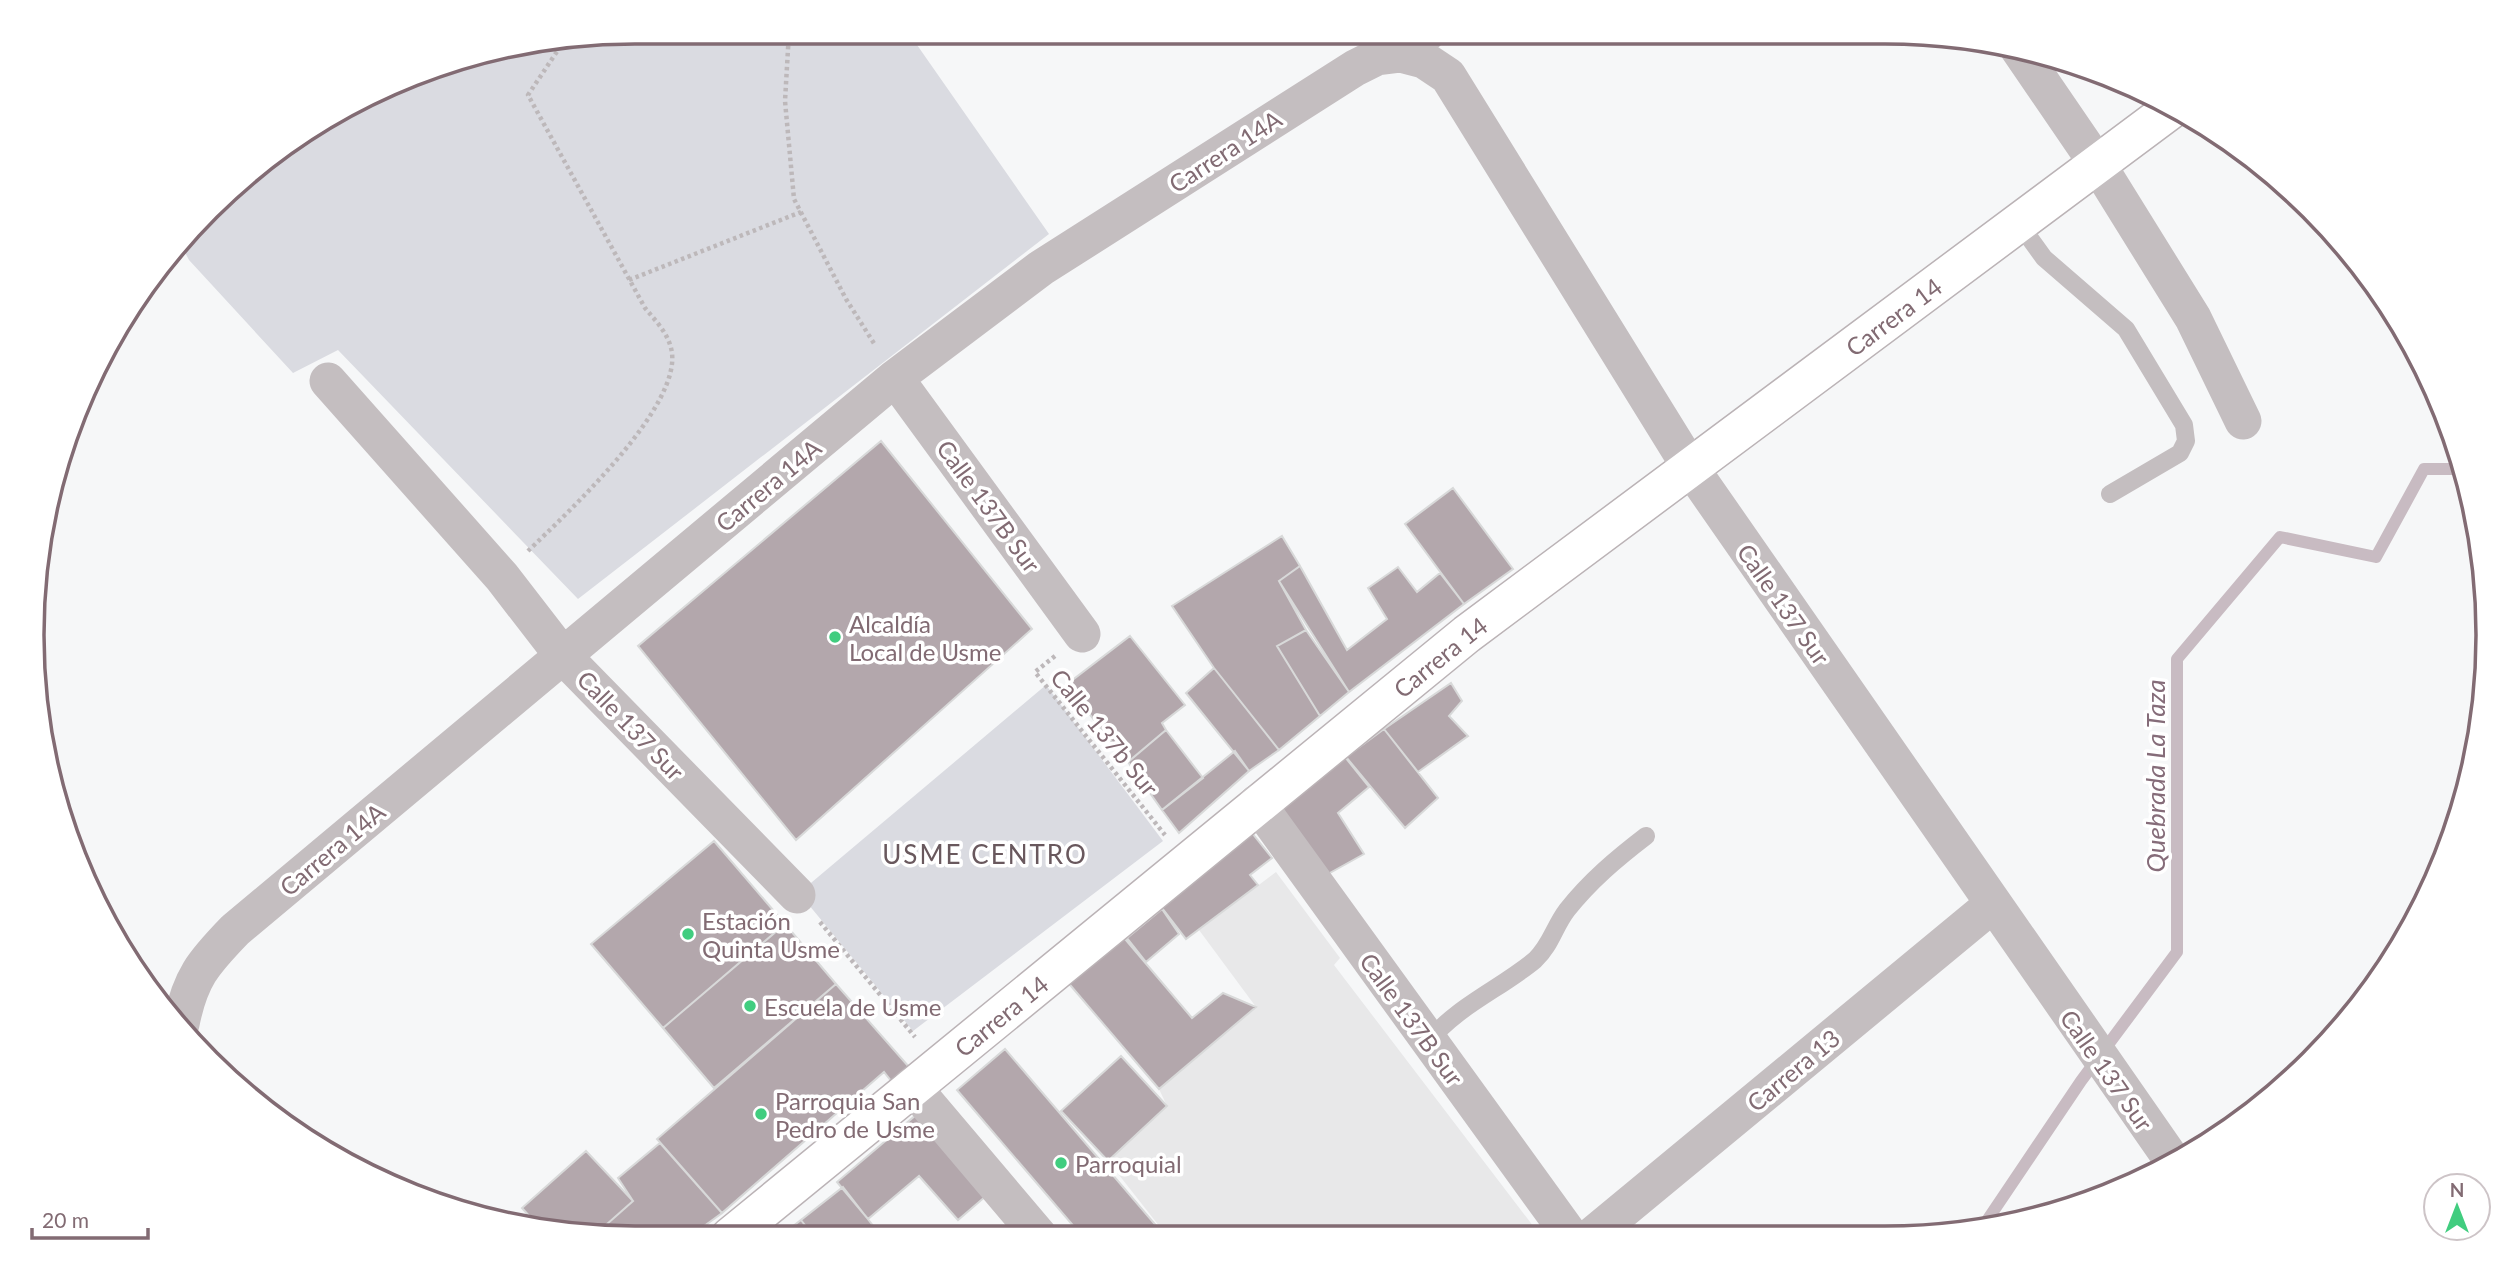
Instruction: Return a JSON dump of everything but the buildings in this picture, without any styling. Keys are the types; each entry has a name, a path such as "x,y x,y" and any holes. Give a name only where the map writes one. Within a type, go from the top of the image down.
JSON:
{"street":[{"name":"Carrera 14A","path":"183,1016 186,1000 201,965 235,930 895,378 1041,268 1355,68 1412,44"},
{"name":"Calle 137 Sur","path":"1416,44 1424,60 1448,76 1690,467 2168,1154"},
{"path":"2027,61 2098,165 2193,318 2243,421"},
{"name":"Carrera 14","path":"743,1226 1185,861 1467,634 2164,114"},
{"name":"Calle 137B Sur","path":"895,378 1083,634"},
{"name":"Calle 137 Sur","path":"328,382 502,577 564,656 797,895"},
{"name":"Calle 137B Sur","path":"1257,803 1563,1226"},
{"name":"Carrera 13","path":"1604,1226 1992,905"},
{"path":"925,1075 1032,1226"}],"lane":[{"path":"2018,222 2044,258 2126,329 2184,425 2186,441 2180,453 2110,494"},
{"path":"1428,1042 1446,1020 1534,960 1551,943 1565,913 1603,868 1646,836"}],"path":[{"path":"788,44 785,101 794,199 846,299 895,378"},
{"path":"502,577 614,466 649,416 670,376 671,350 660,325 645,308 528,95 559,49"},
{"path":"629,279 801,212"},
{"name":"Calle 137b Sur","path":"1083,634 1035,673 1185,861"},
{"path":"797,895 925,1075"}],"shaded area":[{"path":"916,44 1049,234 578,599 338,350 293,373 189,260 185,252 190,245 245,190 307,143 373,105 445,75 482,64 520,55 596,45"},
{"path":"1046,685 1163,841 913,1031 799,893"},
{"path":"1276,872 1340,958 1334,965 1533,1226 1159,1226 1108,1161 1167,1106 1159,1089 1256,1007 1199,930"}],"waterway":[{"name":"Quebrada La Taza","path":"1990,1217 2081,1081 2177,952 2177,659 2280,537 2376,557 2424,469 2452,469"}],"place":[{"name":"Alcaldía Local de Usme","path":"835,637"},
{"name":"Estación Quinta Usme","path":"688,934"},
{"name":"Escuela de Usme","path":"750,1006"},
{"name":"Parroquia San Pedro de Usme","path":"761,1114"},
{"name":"Parroquial","path":"1061,1163"}],"district":[{"name":"USME CENTRO","path":"985,854"}]}
